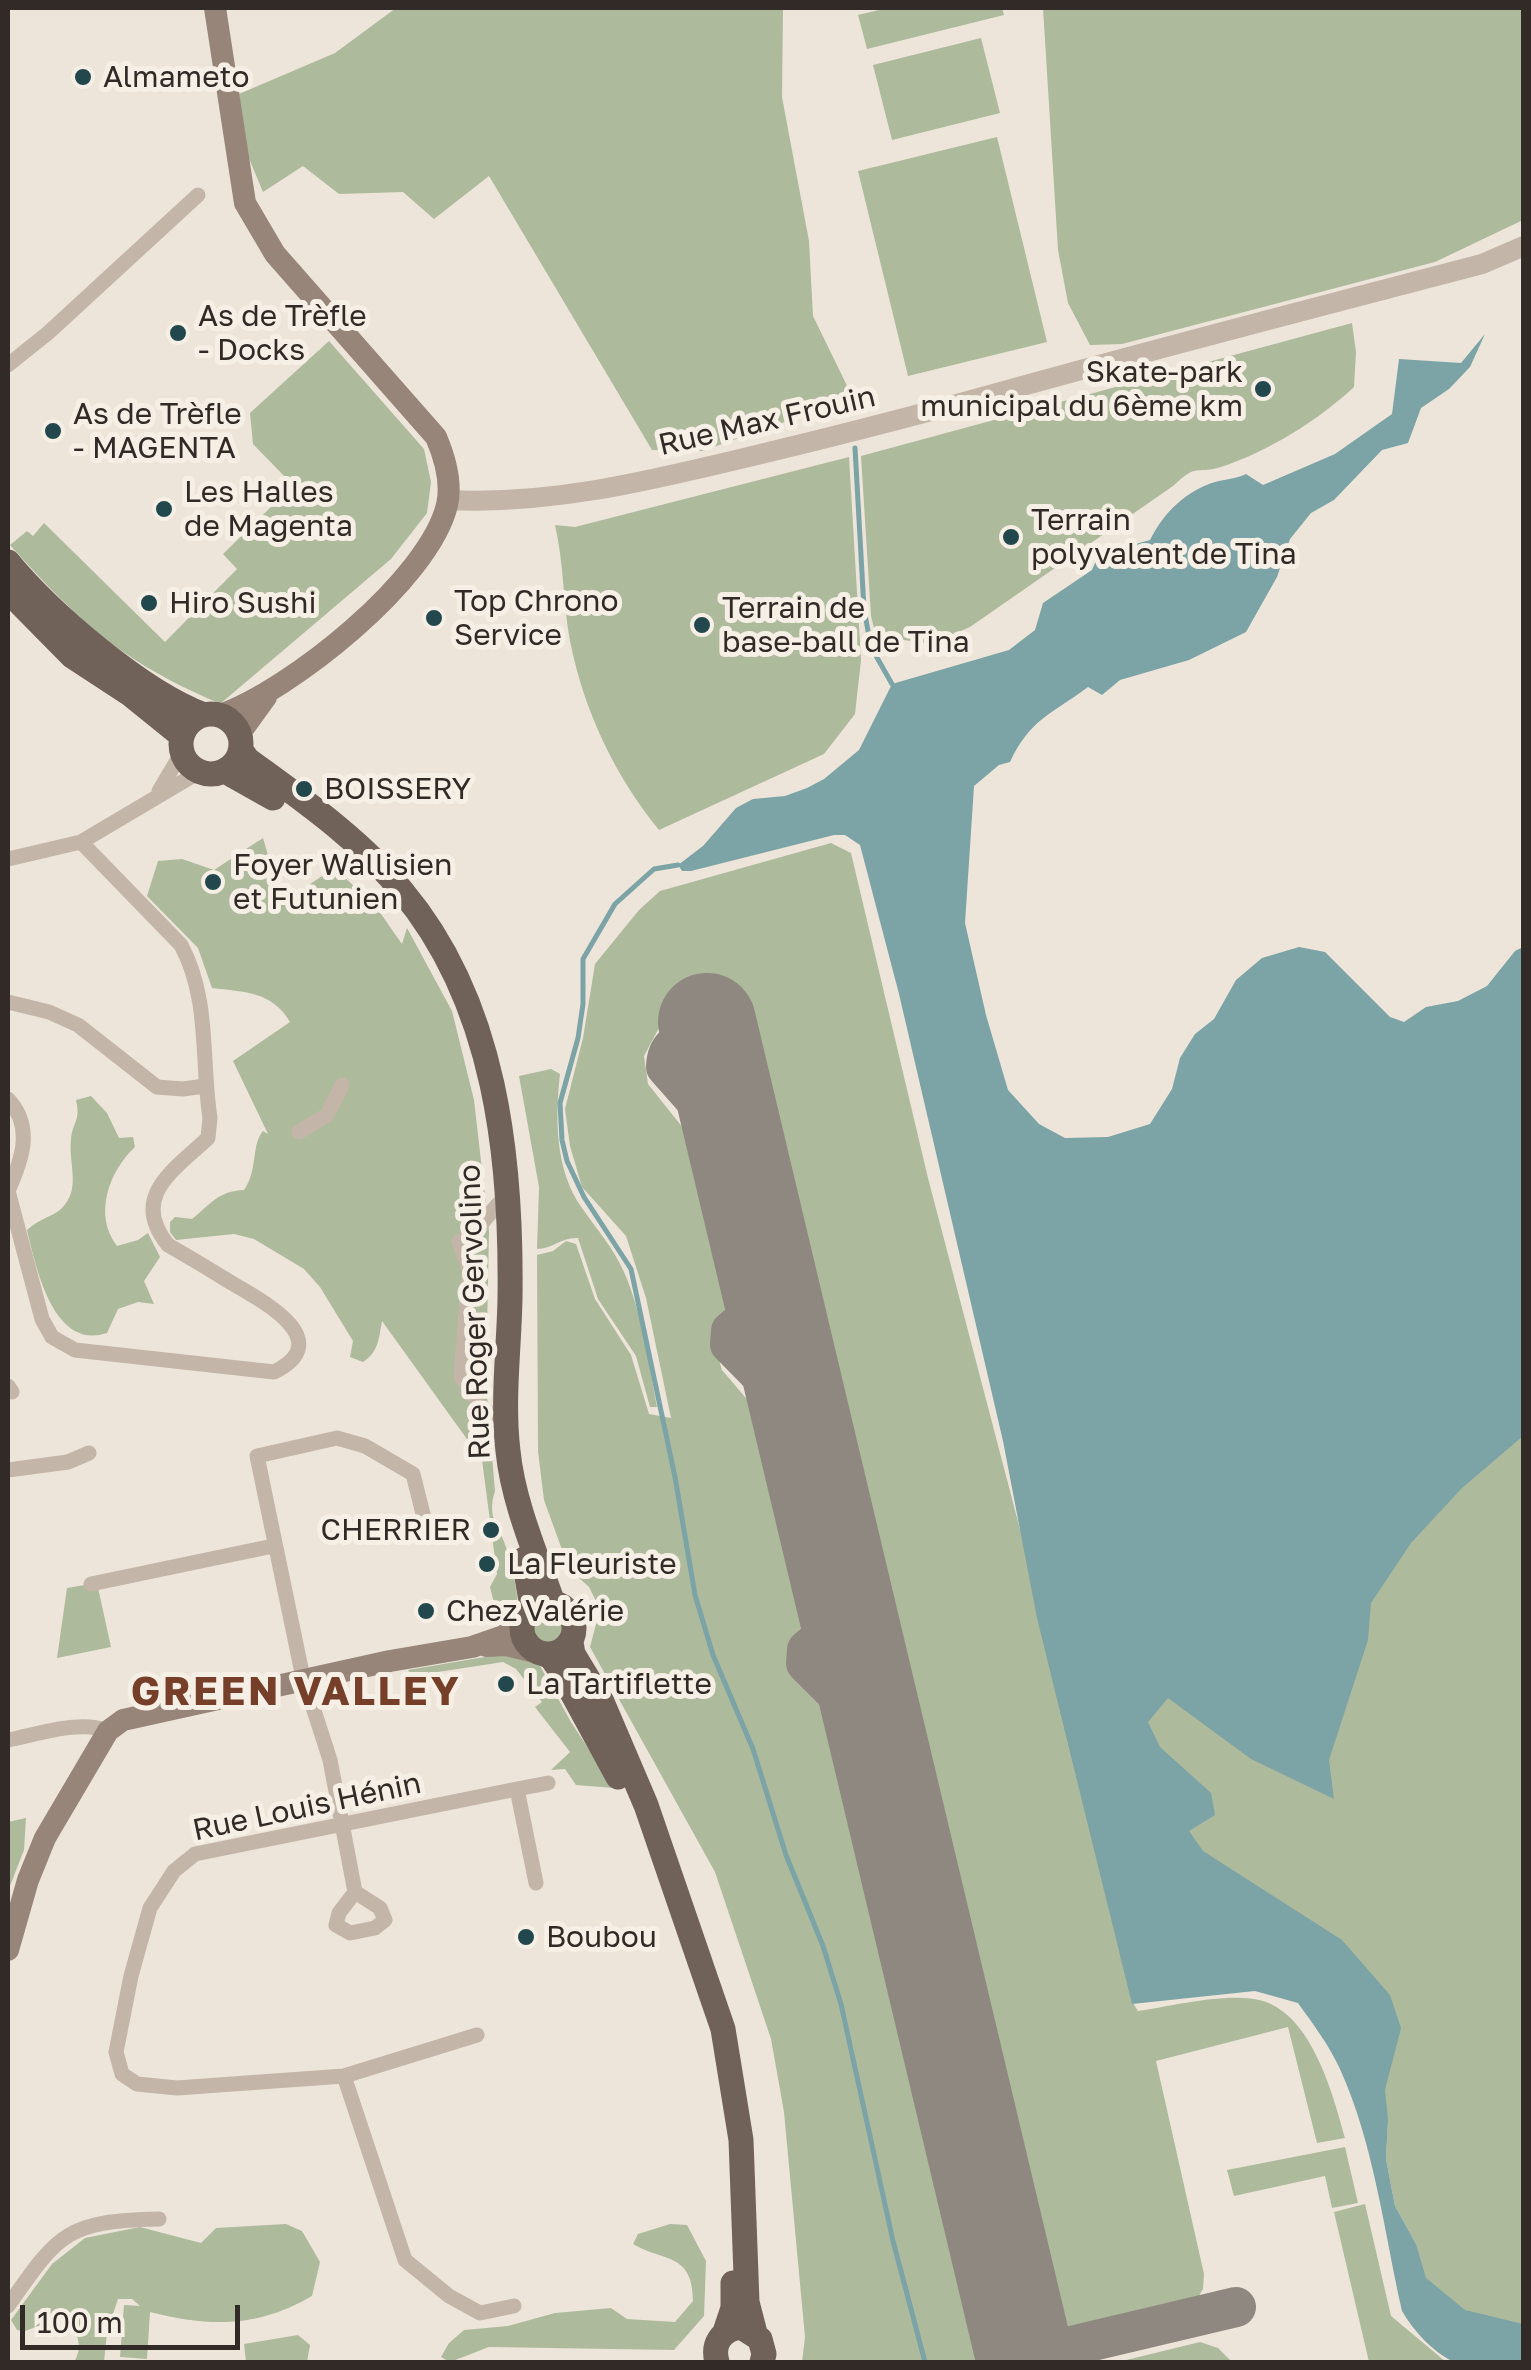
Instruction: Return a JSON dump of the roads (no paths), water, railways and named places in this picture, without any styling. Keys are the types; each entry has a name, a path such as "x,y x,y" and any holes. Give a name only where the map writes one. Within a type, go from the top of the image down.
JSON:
{"main road":[{"path":"212,752 272,691 386,598 425,555 448,500 444,456 436,438 276,254 245,203 215,8"},
{"path":"8,562 28,586 84,637 176,704 236,725 212,752"},
{"name":"Rue Roger Gervolino","path":"8,591 72,656 350,848 416,924 457,1001 472,1055 498,1204 498,1421 502,1474 536,1610"},
{"path":"212,752 190,722 272,691"},
{"name":"Rue Roger Gervolino","path":"212,752 247,759 366,852 404,892 452,965 470,1007 506,1166 510,1283 508,1453 536,1610"},
{"path":"472,1647 504,1636 536,1610 571,1616 574,1632 559,1652 540,1653 524,1641 536,1610"},
{"path":"570,1642 602,1702 646,1805 718,2014 740,2140 747,2302 755,2333 764,2346 762,2362"},
{"path":"8,1950 45,1838 108,1731 123,1720 472,1647 506,1645 551,1657 618,1776 703,2005 724,2114 732,2182 733,2304 726,2332 716,2345 716,2362"},
{"path":"726,2332 740,2328 755,2333"}],"street":[{"path":"8,366 198,195"},
{"name":"Rue Max Frouin","path":"448,500 502,502 561,496 868,429 1482,264 1524,246"},
{"path":"157,794 172,775 212,752"},
{"path":"8,859 81,842 157,794 212,752"},
{"path":"8,1099 17,1110 24,1145 22,1161 8,1191 32,1289 52,1338 75,1350 184,1363 274,1372 288,1365 296,1354 298,1339 291,1324 274,1308 168,1244 152,1217 152,1204 162,1183 208,1138 210,1118 201,1004 192,965 181,945 81,842"},
{"path":"8,1002 78,1025 157,1087 205,1086"},
{"path":"299,1132 327,1115 342,1085"},
{"path":"498,1204 459,1242 469,1270 461,1377 478,1403 498,1421"},
{"path":"464,1342 482,1366"},
{"path":"356,1892 330,1760 304,1680 256,1457 337,1438 364,1446 413,1474 423,1514"},
{"path":"8,1470 68,1462 89,1454"},
{"path":"91,1584 274,1546"},
{"path":"8,1740 70,1729 98,1727 108,1731"},
{"name":"Rue Louis Hénin","path":"477,2035 344,2076 177,2088 137,2084 122,2074 116,2052 150,1908 174,1871 195,1854 548,1782"},
{"path":"517,1789 536,1882"},
{"path":"344,2076 405,2260 449,2296 480,2314 514,2306"},
{"path":"8,2306 48,2250 66,2236 114,2220 159,2220"}],"water":[{"path":"1485,334 1470,367 1449,389 1421,408 1408,443 1382,450 1334,500 1311,513 1290,539 1277,577 1246,632 1189,660 1120,680 1102,695 1088,687 1043,719 1026,736 1010,762 999,765 974,786 965,923 1008,1090 1039,1124 1065,1138 1108,1137 1150,1124 1172,1089 1180,1058 1195,1034 1214,1019 1236,980 1262,958 1299,947 1325,952 1390,1017 1404,1022 1426,1007 1458,1001 1487,986 1515,951 1523,947 1523,1436 1462,1488 1411,1543 1371,1603 1368,1640 1329,1760 1334,1799 1251,1759 1168,1698 1148,1722 1160,1747 1211,1793 1215,1815 1189,1831 1203,1851 1342,1940 1390,1995 1401,2028 1385,2090 1386,2159 1395,2206 1416,2244 1426,2278 1465,2310 1523,2324 1523,2362 1476,2364 1458,2363 1437,2352 1402,2311 1362,2127 1340,2069 1298,2003 1255,1991 1132,2004 1037,1618 1003,1441 899,994 860,845 845,835 834,835 691,871 682,871 678,865 703,846 736,808 753,799 785,796 807,788 859,750 892,684 1009,650 1035,630 1043,603 1092,570 1099,554 1150,540 1176,505 1204,486 1246,474 1263,485 1335,454 1392,414 1399,359 1461,363"}],"waterway":[{"path":"855,448 864,609 871,647 892,684"},
{"path":"678,865 654,869 615,904 583,959 578,1038 560,1103 562,1140 584,1197 631,1269 675,1477 695,1595 713,1655 753,1749 786,1855 823,1946 841,2004 893,2241 925,2362"}],"place":[{"name":"Almameto","path":"83,77"},
{"name":"As de Trèfle - Docks","path":"178,333"},
{"name":"Skate-park municipal du 6ème km","path":"1263,389"},
{"name":"As de Trèfle - MAGENTA","path":"53,431"},
{"name":"Les Halles de Magenta","path":"164,509"},
{"name":"Terrain polyvalent de Tina","path":"1011,537"},
{"name":"Hiro Sushi","path":"149,603"},
{"name":"Top Chrono Service","path":"434,618"},
{"name":"Terrain de base-ball de Tina","path":"702,625"},
{"name":"BOISSERY","path":"304,789"},
{"name":"Foyer Wallisien et Futunien","path":"213,882"},
{"name":"CHERRIER","path":"491,1530"},
{"name":"La Fleuriste","path":"487,1564"},
{"name":"Chez Valérie","path":"426,1611"},
{"name":"La Tartiflette","path":"506,1684"},
{"name":"Boubou","path":"526,1937"}],"district":[{"name":"GREEN VALLEY","path":"296,1692"}]}
